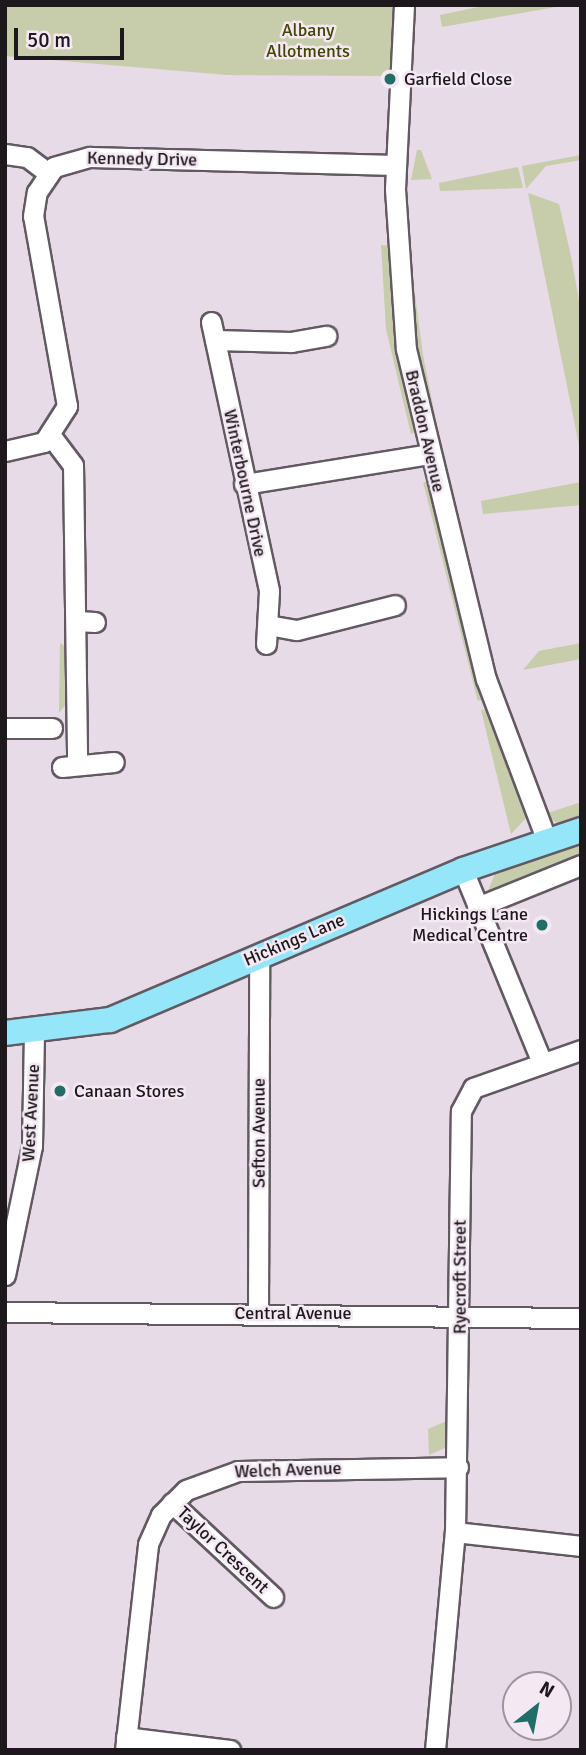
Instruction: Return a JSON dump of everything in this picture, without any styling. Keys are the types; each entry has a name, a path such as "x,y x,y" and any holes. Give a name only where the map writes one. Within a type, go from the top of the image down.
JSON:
{"main road":[{"name":"Hickings Lane","path":"5,1033 34,1033 110,1020 259,954 463,870 581,830"}],"street":[{"name":"Braddon Avenue","path":"404,5 396,164 399,290 429,453 497,718 547,841"},
{"path":"5,155 27,157 48,173 33,216 67,406 51,436 29,449 5,451"},
{"name":"Kennedy Drive","path":"48,173 90,157 396,164"},
{"name":"Winterbourne Drive","path":"326,336 291,342 213,331 269,591 267,635 297,630 369,605 395,605"},
{"path":"51,436 73,465 85,622 69,764 114,762"},
{"path":"244,484 429,453"},
{"path":"5,728 52,728"},
{"path":"477,907 581,865"},
{"path":"463,870 542,1063"},
{"name":"Sefton Avenue","path":"258,1313 259,954"},
{"name":"West Avenue","path":"5,1275 32,1146 34,1033"},
{"name":"Ryecroft Street","path":"435,1750 456,1532 463,1101 473,1088 581,1050"},
{"name":"Central Avenue","path":"5,1312 460,1314 581,1318"},
{"name":"Welch Avenue","path":"126,1744 144,1563 155,1525 172,1503 209,1477 238,1471 458,1466"},
{"name":"Taylor Crescent","path":"172,1503 273,1597"},
{"path":"456,1532 581,1546"},
{"path":"126,1744 230,1750"}],"green space":[{"name":"Albany Allotments","path":"5,5 397,5 390,76 227,75 5,56"},
{"path":"488,5 567,5 442,27 440,15"},
{"path":"417,150 421,150 432,179 411,180"},
{"path":"581,155 581,160 546,166 526,189 522,166"},
{"path":"518,167 523,188 440,191 439,183"},
{"path":"528,193 559,204 571,256 581,312 581,455"},
{"path":"407,235 423,355 435,416 428,414 411,333"},
{"path":"381,245 390,246 416,431 411,434 386,329"},
{"path":"429,481 483,699 478,701 423,482"},
{"path":"581,482 581,505 483,514 481,501"},
{"path":"60,643 66,647 66,704 59,713"},
{"path":"581,643 581,659 523,670 539,651"},
{"path":"487,709 529,815 511,834 481,710"},
{"path":"581,802 581,820 559,825 545,814"},
{"path":"581,841 581,857 486,896 496,871"},
{"path":"449,1420 447,1447 429,1455 428,1429"}],"place":[{"name":"Garfield Close","path":"390,79"},
{"name":"Hickings Lane Medical Centre","path":"542,925"},
{"name":"Canaan Stores","path":"60,1091"}]}
